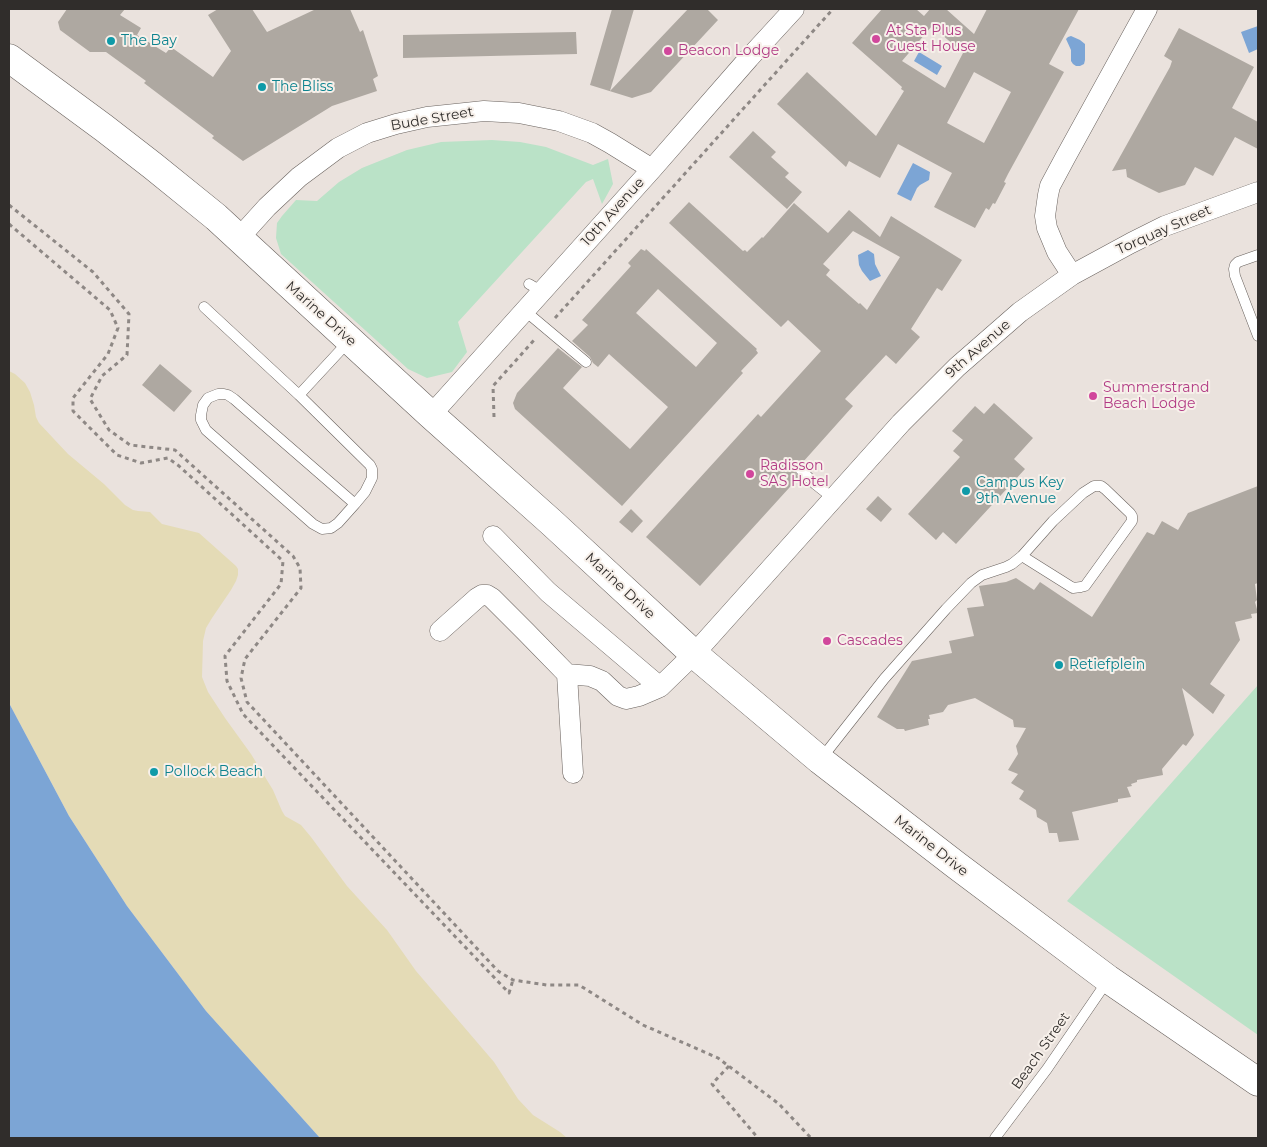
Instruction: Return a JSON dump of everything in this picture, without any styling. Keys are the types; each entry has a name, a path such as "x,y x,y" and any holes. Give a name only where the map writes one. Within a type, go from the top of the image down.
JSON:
{"main road":[{"name":"Marine Drive","path":"9,58 146,160 239,238 694,654 820,760 1108,979 1258,1082"}],"street":[{"name":"10th Avenue","path":"431,415 524,310 535,288 652,169 748,58 794,9"},
{"path":"1072,275 1057,252 1047,228 1045,216 1050,186 1147,9"},
{"name":"Bude Street","path":"239,238 267,207 299,177 350,141 367,133 412,126 446,114 484,111 519,113 559,121 592,133 652,169"},
{"name":"Torquay Street","path":"1072,275 1131,242 1165,226 1258,194"},
{"name":"9th Avenue","path":"660,687 694,654 901,423 957,367 1020,312 1072,275"},
{"path":"492,536 548,592 660,687 640,696 626,699 618,696 602,682 590,676 566,674"},
{"path":"440,631 476,598 486,595 492,598 566,674 573,773"}],"lane":[{"path":"1258,255 1238,262 1234,269 1258,336"},
{"path":"204,307 299,395 370,465 372,478 370,484 355,504 338,523 332,528 322,529 313,524 206,430 201,420 203,405 208,398 224,394 234,399 355,504"},
{"path":"524,310 586,362"},
{"path":"299,395 350,340"},
{"path":"798,467 834,499"},
{"path":"820,760 884,680 971,583 982,575 1012,564 1022,556 1053,521 1082,493 1098,485 1105,488 1132,516 1132,521 1086,586 1073,588 1022,556"},
{"name":"Beach Street","path":"996,1138 1047,1069 1108,979"}],"path":[{"path":"553,319 833,9"},
{"path":"9,205 93,272 129,314 127,355 102,376 90,399 109,430 130,445 175,450 293,556 300,568 301,588 245,659 241,678 247,702 498,970 513,980 580,985 643,1025 718,1058 779,1104 811,1138"},
{"path":"9,224 110,310 118,328 108,354 73,398 73,411 117,455 141,463 168,458 174,462 283,561 281,584 225,656 227,681 243,714 509,993 513,980"},
{"path":"494,418 493,386 540,334"},
{"path":"729,1066 712,1084 758,1138"}],"green space":[{"path":"492,140 520,142 546,147 593,165 608,159 613,184 602,204 593,179 586,182 458,322 467,352 452,372 427,378 408,369 281,254 276,238 277,223 296,200 317,201 339,182 362,168 407,150 441,142"},
{"path":"1258,685 1258,1035 1067,901"}],"sand":[{"name":"Pollock Beach","path":"9,371 25,383 30,392 39,423 68,454 104,484 125,505 133,510 150,512 162,524 199,533 236,566 238,575 236,581 206,628 203,641 202,677 208,692 251,754 273,790 285,816 301,825 311,837 347,886 387,930 416,971 494,1062 518,1099 533,1115 567,1138 320,1138 206,1011 127,906 69,816 9,703"}],"water":[{"path":"1258,26 1258,49 1249,53 1241,32"},
{"path":"1071,36 1085,44 1085,60 1084,64 1080,66 1076,66 1071,61 1071,50 1066,39"},
{"path":"919,52 942,66 937,75 914,61"},
{"path":"913,163 930,172 929,180 917,188 911,201 897,194"},
{"path":"868,250 874,254 875,264 881,276 870,281 859,265 858,255"},
{"path":"9,703 69,816 127,906 206,1011 320,1138 9,1138"}],"building":[{"name":"The Bliss","path":"67,9 125,9 120,15 141,28 137,35 166,53 171,47 213,77 231,51 208,15 218,9 252,9 267,32 316,9 350,9 360,32 363,30 378,76 373,79 377,91 332,106 243,161 212,138 214,136 144,83 146,81 106,52 90,52 60,30 58,22"},
{"name":"Beacon Lodge","path":"612,9 634,9 610,91 688,9 707,9 718,20 651,92 632,98 590,85"},
{"path":"882,9 916,9 924,16 930,9 946,9 974,34 987,9 1079,9 1049,64 1064,72 1008,174 1004,182 1006,183 995,204 993,203 989,210 986,208 975,228 934,207 952,173 898,144 880,178 849,161 846,167 777,104 807,72 876,136 904,91 901,89 902,87 852,43","holes":["932,26 963,53 945,88 902,61","974,72 1011,92 984,143 947,123"]},
{"path":"1179,28 1254,67 1232,108 1258,122 1258,149 1235,137 1213,176 1195,167 1185,185 1159,193 1127,177 1126,169 1112,171 1170,67 1172,61 1164,56"},
{"path":"576,32 577,54 403,58 403,35"},
{"path":"753,131 776,152 771,157 789,173 785,177 802,192 787,209 729,157"},
{"path":"689,202 743,251 747,252 763,238 794,203 828,233 849,210 880,237 891,216 962,260 942,291 937,288 911,329 920,337 896,364 886,355 845,399 853,406 803,462 797,460 791,466 799,477 700,586 646,537 758,414 761,417 821,351 788,320 781,327 669,223","holes":["853,231 900,257 867,310 826,275 830,270 823,264"]},
{"path":"641,249 645,251 646,249 757,349 758,353 741,371 743,373 622,506 515,409 513,403 517,393 558,348 582,367 563,388 630,449 668,407 609,354 598,367 572,341 588,325 582,320 631,266 628,263","holes":["658,289 717,343 696,367 636,313"]},
{"path":"160,364 192,391 174,412 142,385"},
{"name":"Campus Key 9th Avenue","path":"994,403 1033,438 1014,459 1025,469 956,544 943,532 936,540 908,514 960,457 953,451 963,440 952,431 975,406 984,414"},
{"name":"Retiefplein","path":"1258,486 1258,583 1255,584 1257,600 1255,602 1258,613 1251,614 1252,618 1235,622 1240,640 1210,684 1225,695 1213,714 1182,688 1194,735 1186,746 1183,744 1162,769 1163,775 1137,780 1137,782 1131,784 1132,786 1127,787 1131,797 1118,799 1118,802 1072,812 1079,840 1059,842 1057,833 1049,833 1047,823 1037,817 1036,810 1019,799 1024,791 1011,783 1018,774 1008,770 1018,754 1016,746 1026,728 1014,727 1013,720 975,698 948,705 943,712 929,715 929,725 905,731 904,729 897,729 877,717 912,661 952,653 949,641 974,636 967,608 984,606 979,586 1006,582 1016,578 1034,590 1040,582 1092,617 1147,532 1154,535 1162,521 1178,530 1188,513"},
{"path":"878,496 892,509 881,522 866,509"},
{"path":"631,509 643,521 632,533 619,522"}],"place":[{"name":"At Sta Plus Guest House","path":"876,39"},
{"name":"The Bay","path":"111,41"},
{"name":"Beacon Lodge","path":"668,51"},
{"name":"The Bliss","path":"262,87"},
{"name":"Summerstrand Beach Lodge","path":"1093,396"},
{"name":"Radisson SAS Hotel","path":"750,474"},
{"name":"Campus Key 9th Avenue","path":"966,491"},
{"name":"Cascades","path":"827,641"},
{"name":"Retiefplein","path":"1059,665"},
{"name":"Pollock Beach","path":"154,772"}]}
